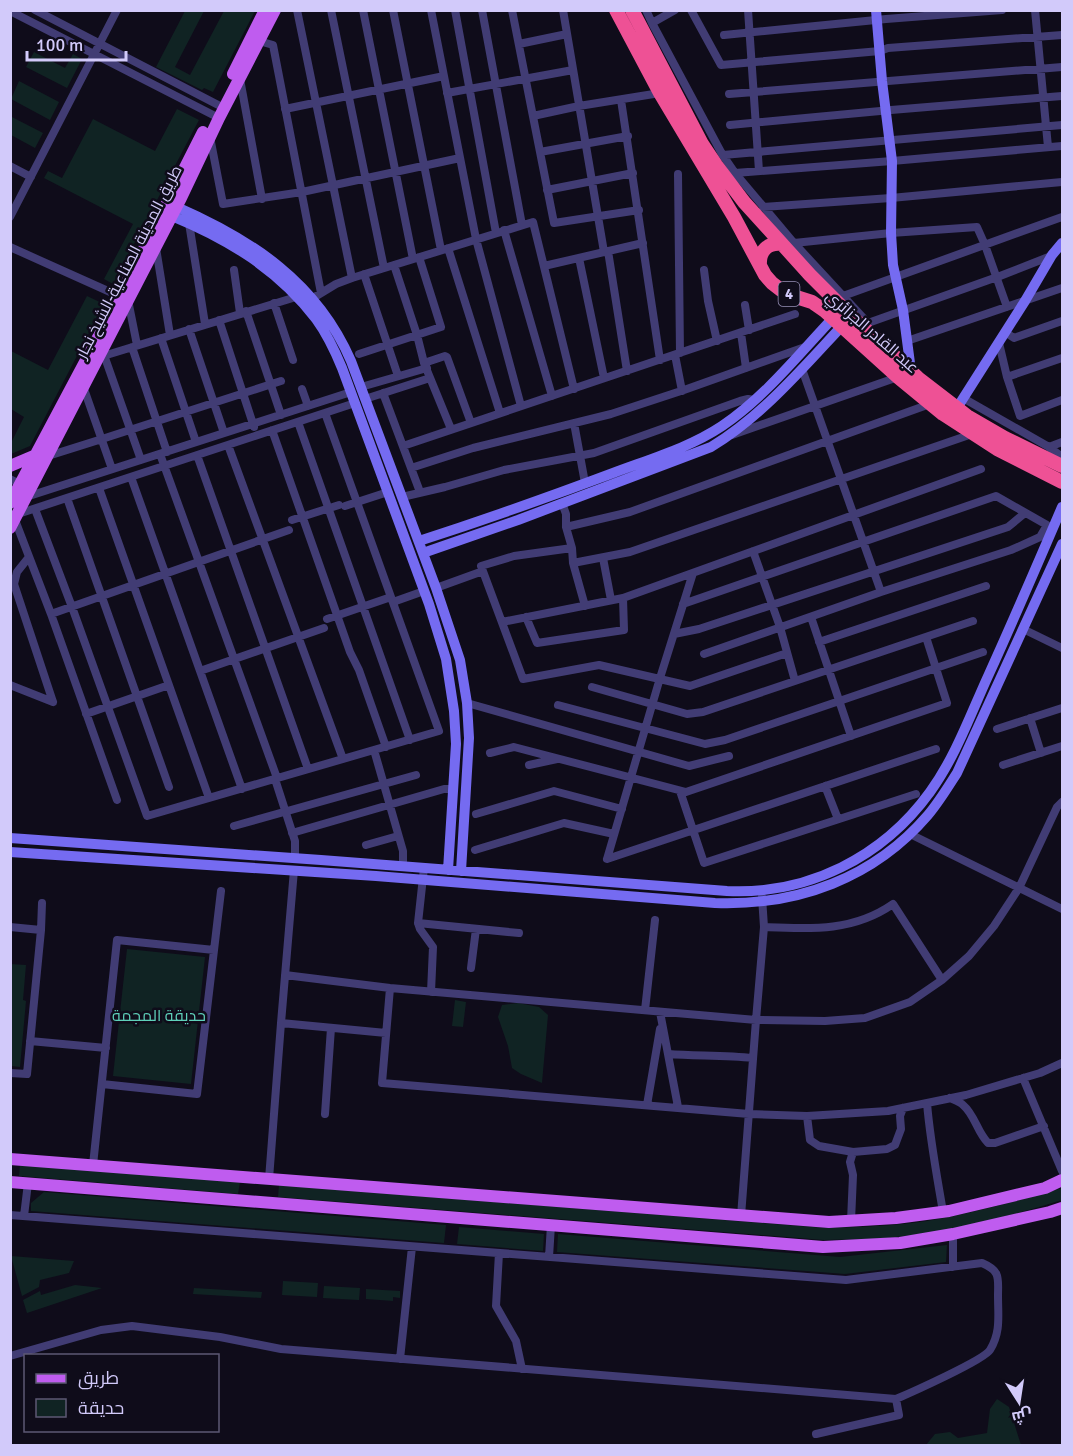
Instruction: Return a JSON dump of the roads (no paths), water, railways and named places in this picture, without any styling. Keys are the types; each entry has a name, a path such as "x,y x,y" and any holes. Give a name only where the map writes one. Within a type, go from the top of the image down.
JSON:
{"highway":[{"name":"عبد القادر الجزائري","path":"616,10 660,93 772,283 790,295 820,306 904,374 960,403 967,416 1062,466"},
{"name":"عبد القادر الجزائري","path":"632,10 706,151 744,202 788,244 810,275 851,316 930,404 997,449 1062,482"},
{"path":"760,265 761,253 770,244 788,244"},
{"path":"790,295 796,295 805,290 810,275"}],"main road":[{"path":"18,502 218,111 265,10"},
{"name":"طريق المدينة الصناعية-الشيخ نجار","path":"42,455 102,356 124,298 156,246 210,136 218,111 240,78 275,10"},
{"path":"10,466 42,455"},
{"path":"10,1159 829,1222 896,1218 943,1212 1045,1188 1062,1180"},
{"path":"10,1182 824,1247 900,1243 953,1234 1062,1208"}],"street":[{"path":"35,10 218,111"},
{"path":"10,217 117,10"},
{"path":"297,10 352,278"},
{"path":"331,10 384,268"},
{"path":"359,354 441,327 416,258 363,10"},
{"path":"393,10 424,166 445,249 500,413"},
{"path":"431,10 476,239 521,406"},
{"path":"455,10 500,232 552,396"},
{"path":"482,10 522,225"},
{"path":"512,10 554,224 639,210"},
{"path":"563,10 627,371"},
{"path":"646,10 723,156 735,173 763,207 788,244 868,323 1052,255"},
{"path":"652,22 675,10"},
{"path":"691,10 721,64 1062,35"},
{"path":"748,10 759,171"},
{"path":"724,35 876,15 1002,10"},
{"path":"1035,10 1048,147"},
{"path":"10,11 94,54 218,111"},
{"path":"726,437 904,374 907,341 893,265 892,161 876,15"},
{"path":"519,44 567,34"},
{"path":"259,41 273,45 302,192 317,296 344,346 388,492 400,501 424,591 445,653 452,690 455,729 448,870"},
{"path":"729,94 1062,67"},
{"path":"447,93 573,70"},
{"path":"285,109 444,76"},
{"path":"240,78 262,199"},
{"path":"533,116 660,93"},
{"path":"730,125 1062,96"},
{"path":"621,100 660,360"},
{"path":"723,156 1062,125"},
{"path":"210,136 222,204 302,192 460,158"},
{"path":"540,152 628,136"},
{"path":"735,173 1062,146"},
{"path":"10,166 31,177"},
{"path":"547,190 633,173"},
{"path":"678,174 677,354 682,391"},
{"path":"763,207 1062,182"},
{"path":"174,211 282,268 317,296"},
{"path":"174,211 189,223 247,248 316,320 358,395 423,552 458,652 467,703 469,738 461,871"},
{"path":"843,296 1062,217"},
{"path":"317,296 336,284 352,278 532,222 574,389"},
{"path":"189,223 205,324"},
{"path":"788,244 977,227 1007,307"},
{"path":"544,266 644,243"},
{"path":"1062,243 1052,255 960,403 1049,447 1062,457"},
{"path":"156,246 170,335"},
{"path":"10,247 124,298 134,346 157,422 164,466 276,779 296,847 295,858"},
{"path":"579,258 604,378"},
{"path":"394,265 425,365 451,429"},
{"path":"234,270 243,312 271,384 280,415"},
{"path":"704,270 717,341"},
{"path":"364,274 398,376"},
{"path":"907,341 1062,288"},
{"path":"141,460 102,356 296,297"},
{"path":"274,303 293,360"},
{"path":"745,305 746,368"},
{"path":"403,446 795,314"},
{"path":"219,320 257,435"},
{"path":"1005,332 1014,338 1062,321"},
{"path":"419,542 547,503 562,503 711,447 746,423 806,347 838,322"},
{"path":"423,552 547,503 585,483 692,443 741,412 759,404 802,369 838,322"},
{"path":"189,329 224,433"},
{"path":"161,338 196,442"},
{"path":"999,343 1020,416 1062,400"},
{"path":"411,468 473,448 611,414 806,347"},
{"path":"18,502 67,498 298,422 324,413 398,376 445,356 471,423"},
{"path":"1007,377 1062,358"},
{"path":"802,369 881,592"},
{"path":"18,502 319,402 383,393 430,378"},
{"path":"42,455 102,440 281,381"},
{"path":"83,386 112,470"},
{"path":"302,389 308,406"},
{"path":"383,393 420,492"},
{"path":"400,501 420,492 504,470 580,457 740,401 748,399 759,404"},
{"path":"18,502 72,607 147,816 439,731 319,402"},
{"path":"566,527 630,512 930,404"},
{"path":"298,422 410,740"},
{"path":"574,423 585,483"},
{"path":"272,430 386,747"},
{"path":"573,563 630,552 972,434"},
{"path":"1049,447 1062,442"},
{"path":"228,445 343,759"},
{"path":"197,455 308,769"},
{"path":"502,622 623,598 981,469"},
{"path":"131,477 242,789"},
{"path":"99,488 209,798"},
{"path":"292,520 388,492"},
{"path":"683,604 996,496 1047,525 1040,537 1011,550 881,592 704,654"},
{"path":"67,498 170,788"},
{"path":"18,502 29,556 117,800"},
{"path":"562,503 566,514 566,527 572,548 573,563 585,606"},
{"path":"762,896 815,879 852,862 893,833 930,792 955,750 1062,507"},
{"path":"674,634 699,629 1008,527 1026,513"},
{"path":"51,614 289,530"},
{"path":"10,852 294,870 423,874 632,890 727,891 762,896 807,892 853,875 896,847 929,814 942,797 957,773 1062,544"},
{"path":"572,548 514,556 481,566 523,679 599,665 690,686 787,653"},
{"path":"753,551 780,627 795,681"},
{"path":"10,685 53,702 12,587 17,572 29,556"},
{"path":"603,558 611,600"},
{"path":"436,588 483,571"},
{"path":"693,573 607,859 936,749"},
{"path":"819,642 986,586"},
{"path":"327,619 424,591"},
{"path":"526,617 537,643 624,630 623,598"},
{"path":"429,604 441,600"},
{"path":"811,617 851,736"},
{"path":"592,687 687,714 703,712 973,621"},
{"path":"200,671 324,628"},
{"path":"1023,629 1062,648"},
{"path":"490,753 514,747 686,792 947,703 926,637"},
{"path":"558,705 705,744 726,740 983,652"},
{"path":"86,714 169,685"},
{"path":"467,703 689,766 729,756"},
{"path":"997,729 1062,708"},
{"path":"1030,718 1041,753"},
{"path":"1003,765 1062,746"},
{"path":"374,750 403,855 403,867"},
{"path":"529,765 559,758"},
{"path":"234,826 416,775"},
{"path":"825,786 838,819"},
{"path":"292,833 444,789 453,789"},
{"path":"476,814 554,791 622,809"},
{"path":"680,791 704,863 915,794"},
{"path":"285,975 431,992 756,1020 825,1021 865,1018 910,1002 942,980 969,956 994,926 1019,888 1057,807 1062,802"},
{"path":"475,850 564,824 614,834"},
{"path":"910,834 1062,909"},
{"path":"366,845 398,836"},
{"path":"10,838 403,867 423,874 448,870 461,871 632,890"},
{"path":"269,1179 294,870"},
{"path":"423,874 418,923 433,947 431,992"},
{"path":"102,1084 197,1094 221,891"},
{"path":"741,1216 764,927 762,896"},
{"path":"10,1072 27,1074 42,903"},
{"path":"764,927 808,929 842,926 872,916 893,904 942,980"},
{"path":"645,1010 655,920"},
{"path":"418,923 519,933"},
{"path":"10,927 41,930"},
{"path":"471,968 476,929"},
{"path":"93,1165 117,940 214,950"},
{"path":"390,988 382,1083 749,1114 807,1116 903,1108 1023,1078 1062,1063"},
{"path":"660,1012 678,1107"},
{"path":"648,1105 662,1021"},
{"path":"280,1023 386,1033"},
{"path":"325,1114 331,1028"},
{"path":"30,1041 106,1048"},
{"path":"668,1054 753,1058"},
{"path":"1023,1078 1062,1171"},
{"path":"950,1098 964,1105 988,1143 995,1143 1044,1126"},
{"path":"927,1103 930,1137 943,1212"},
{"path":"807,1116 810,1140 819,1146 853,1152 887,1149 895,1144 901,1129 900,1116 903,1108"},
{"path":"852,1221 853,1175 850,1162 853,1152"},
{"path":"24,1216 28,1183"},
{"path":"10,1215 846,1280 982,1263 993,1268 998,1276 998,1332 989,1353 921,1389 896,1399 281,1349 220,1337 132,1326 101,1330 10,1356"},
{"path":"549,1257 551,1225"},
{"path":"953,1234 953,1267"},
{"path":"400,1359 412,1246"},
{"path":"499,1253 496,1306 516,1341 522,1369"},
{"path":"816,1434 899,1415 896,1399"}],"park label":[{"name":"حديقة المجمة","path":"159,1016"}]}
